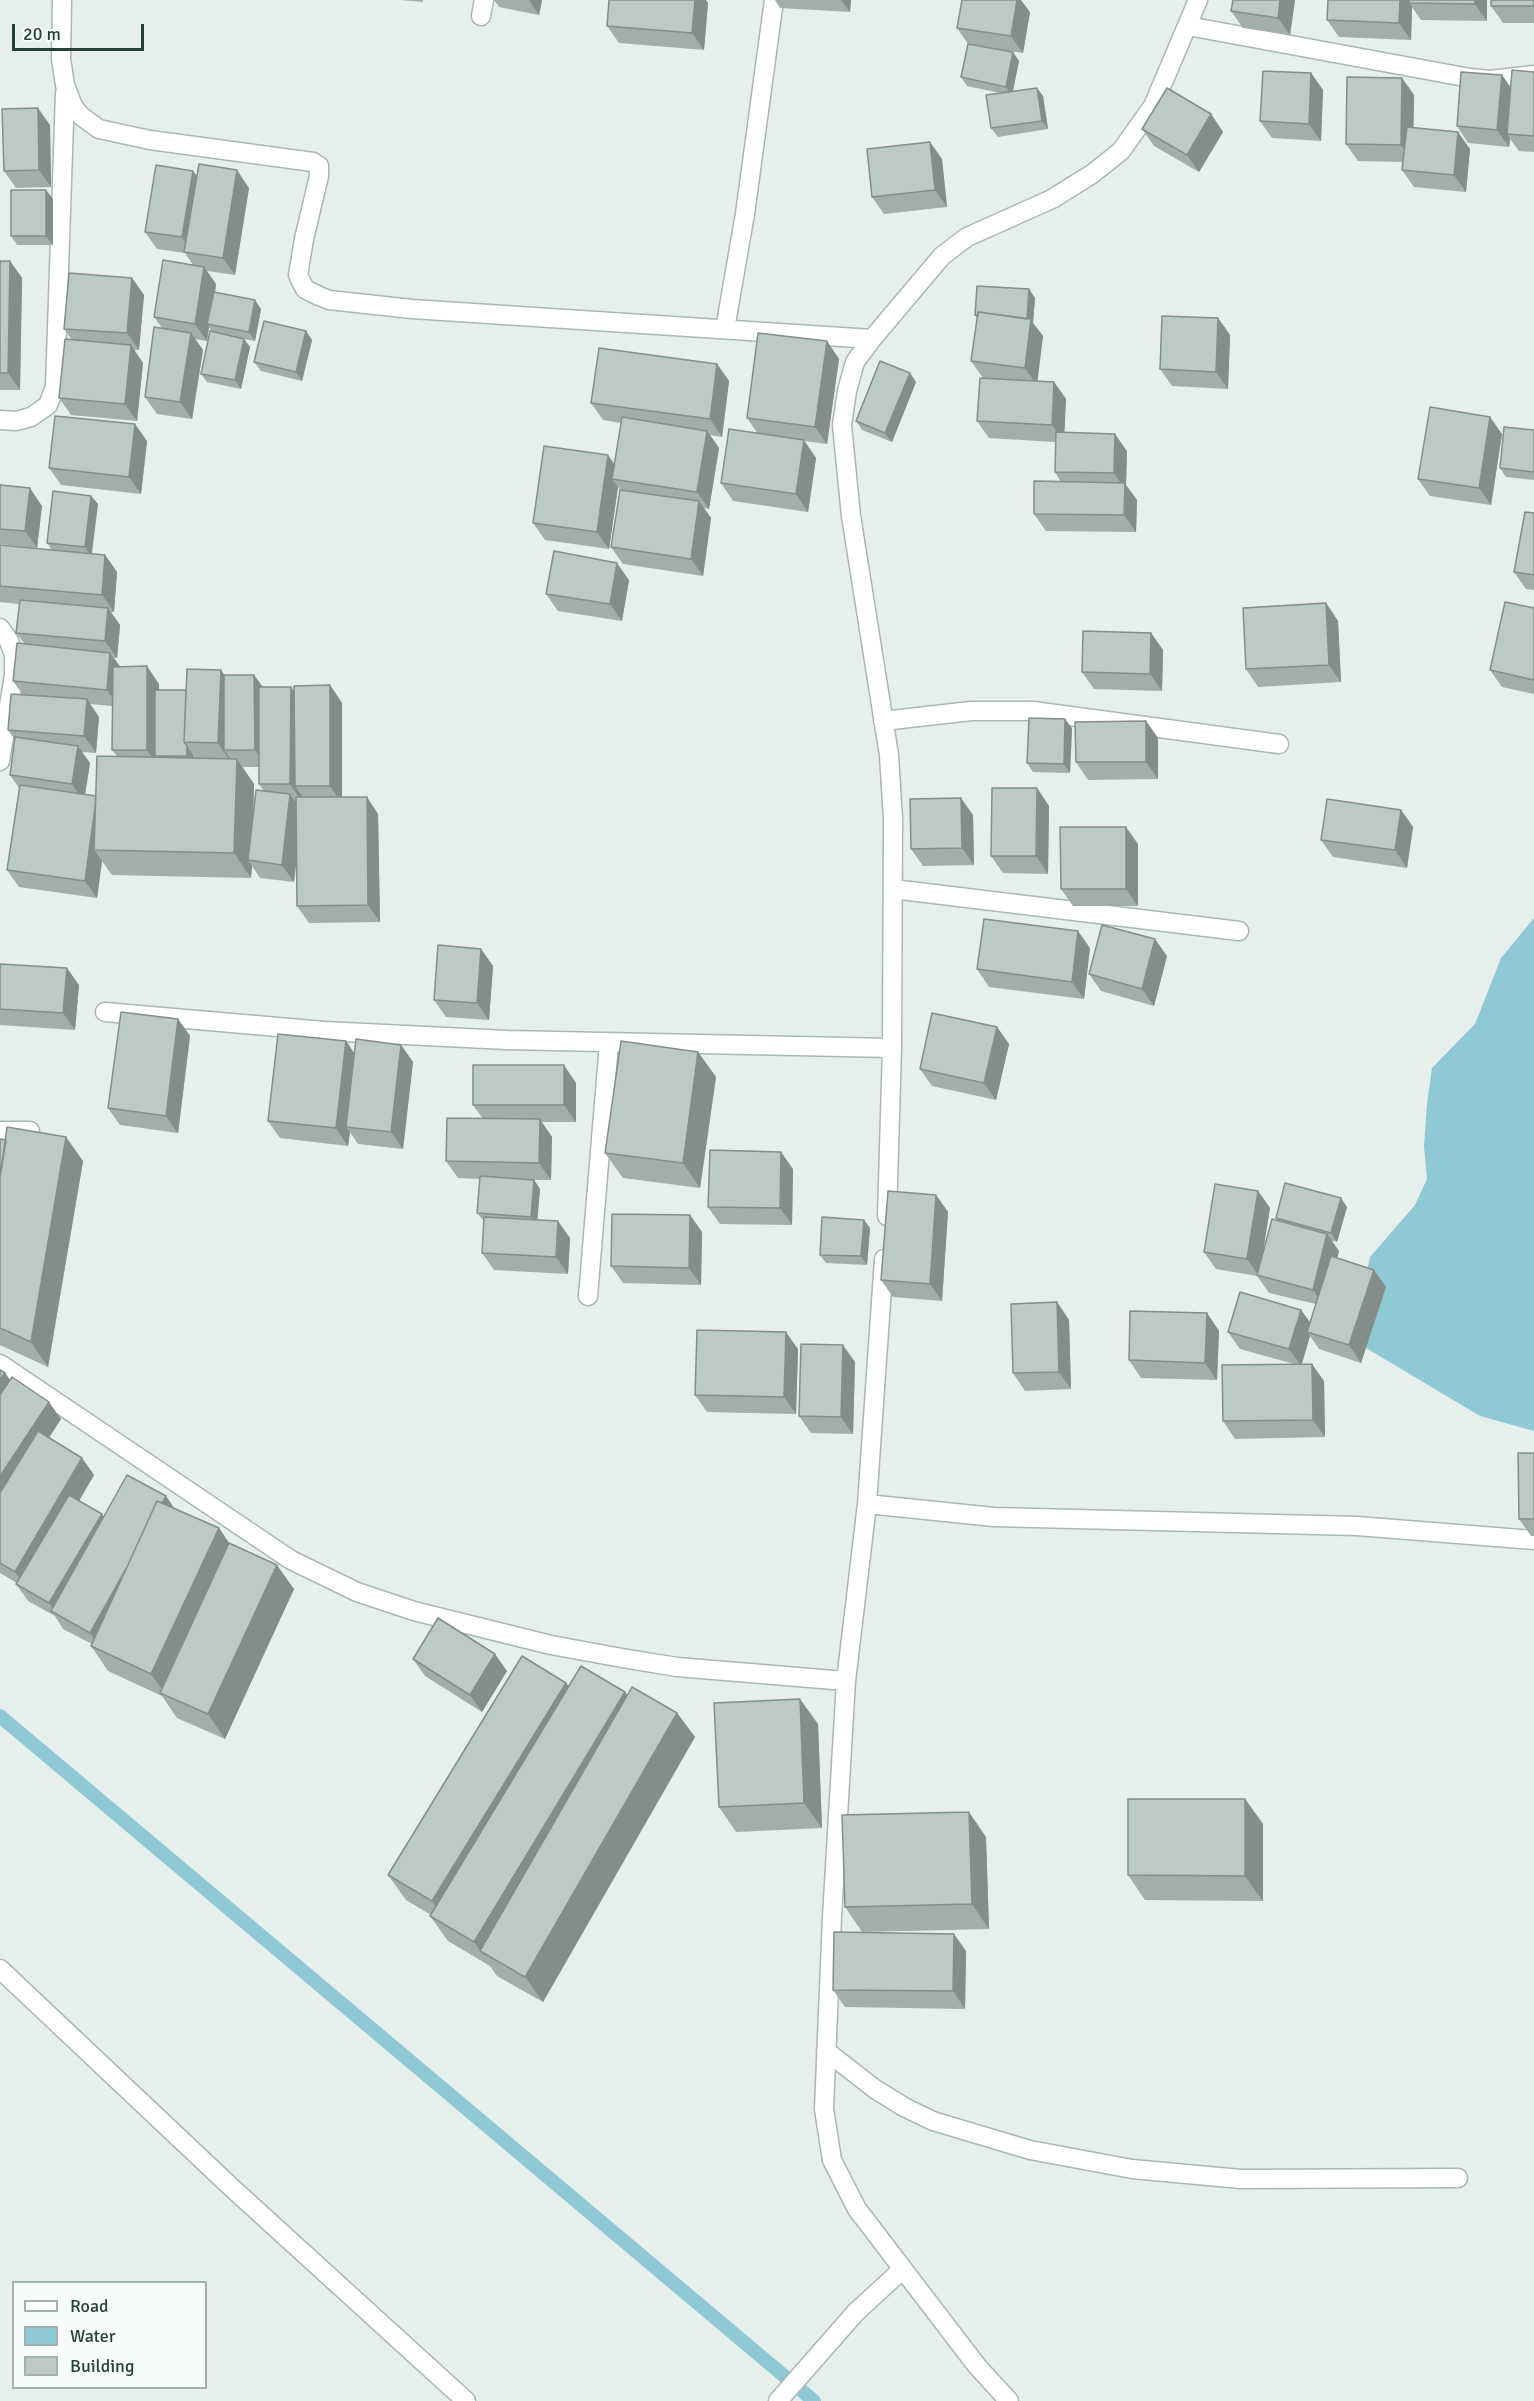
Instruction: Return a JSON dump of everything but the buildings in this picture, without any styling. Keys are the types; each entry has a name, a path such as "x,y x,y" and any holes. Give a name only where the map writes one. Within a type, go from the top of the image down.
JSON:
{"street":[{"path":"0,420 16,421 31,417 48,405 55,387 65,85 61,59 62,0"},
{"path":"725,329 745,214 774,0"},
{"path":"1009,2401 977,2367 857,2209 832,2160 824,2109 846,1681 867,1504 890,1181 892,1048 893,889 890,776 884,721 851,516 842,425 847,391 855,362 942,256 967,237 1052,199 1092,174 1121,151 1153,106 1198,0"},
{"path":"1188,26 1470,78 1490,80 1534,75"},
{"path":"65,85 73,106 81,116 99,129 150,140 313,162 319,166 319,176 298,275 305,289 329,300 412,309 872,339"},
{"path":"0,628 9,641 14,655 14,675 0,761"},
{"path":"884,721 971,711 1033,711 1279,744"},
{"path":"893,889 1239,931"},
{"path":"105,1012 324,1031 609,1043 892,1048"},
{"path":"588,1296 609,1043"},
{"path":"0,1131 30,1131"},
{"path":"0,1364 291,1560 357,1592 414,1611 551,1645 598,1654 677,1667 846,1681"},
{"path":"867,1504 994,1516 1357,1526 1534,1540"},
{"path":"0,1969 231,2187 465,2401"},
{"path":"826,2051 874,2089 904,2107 933,2121 1030,2150 1132,2169 1241,2179 1458,2178"},
{"path":"778,2401 856,2312 903,2269"}],"water":[{"path":"1534,918 1534,1431 1480,1416 1351,1339 1370,1257 1415,1205 1427,1179 1424,1146 1432,1068 1475,1024 1501,958"}],"waterway":[{"path":"0,1716 814,2401"}]}
